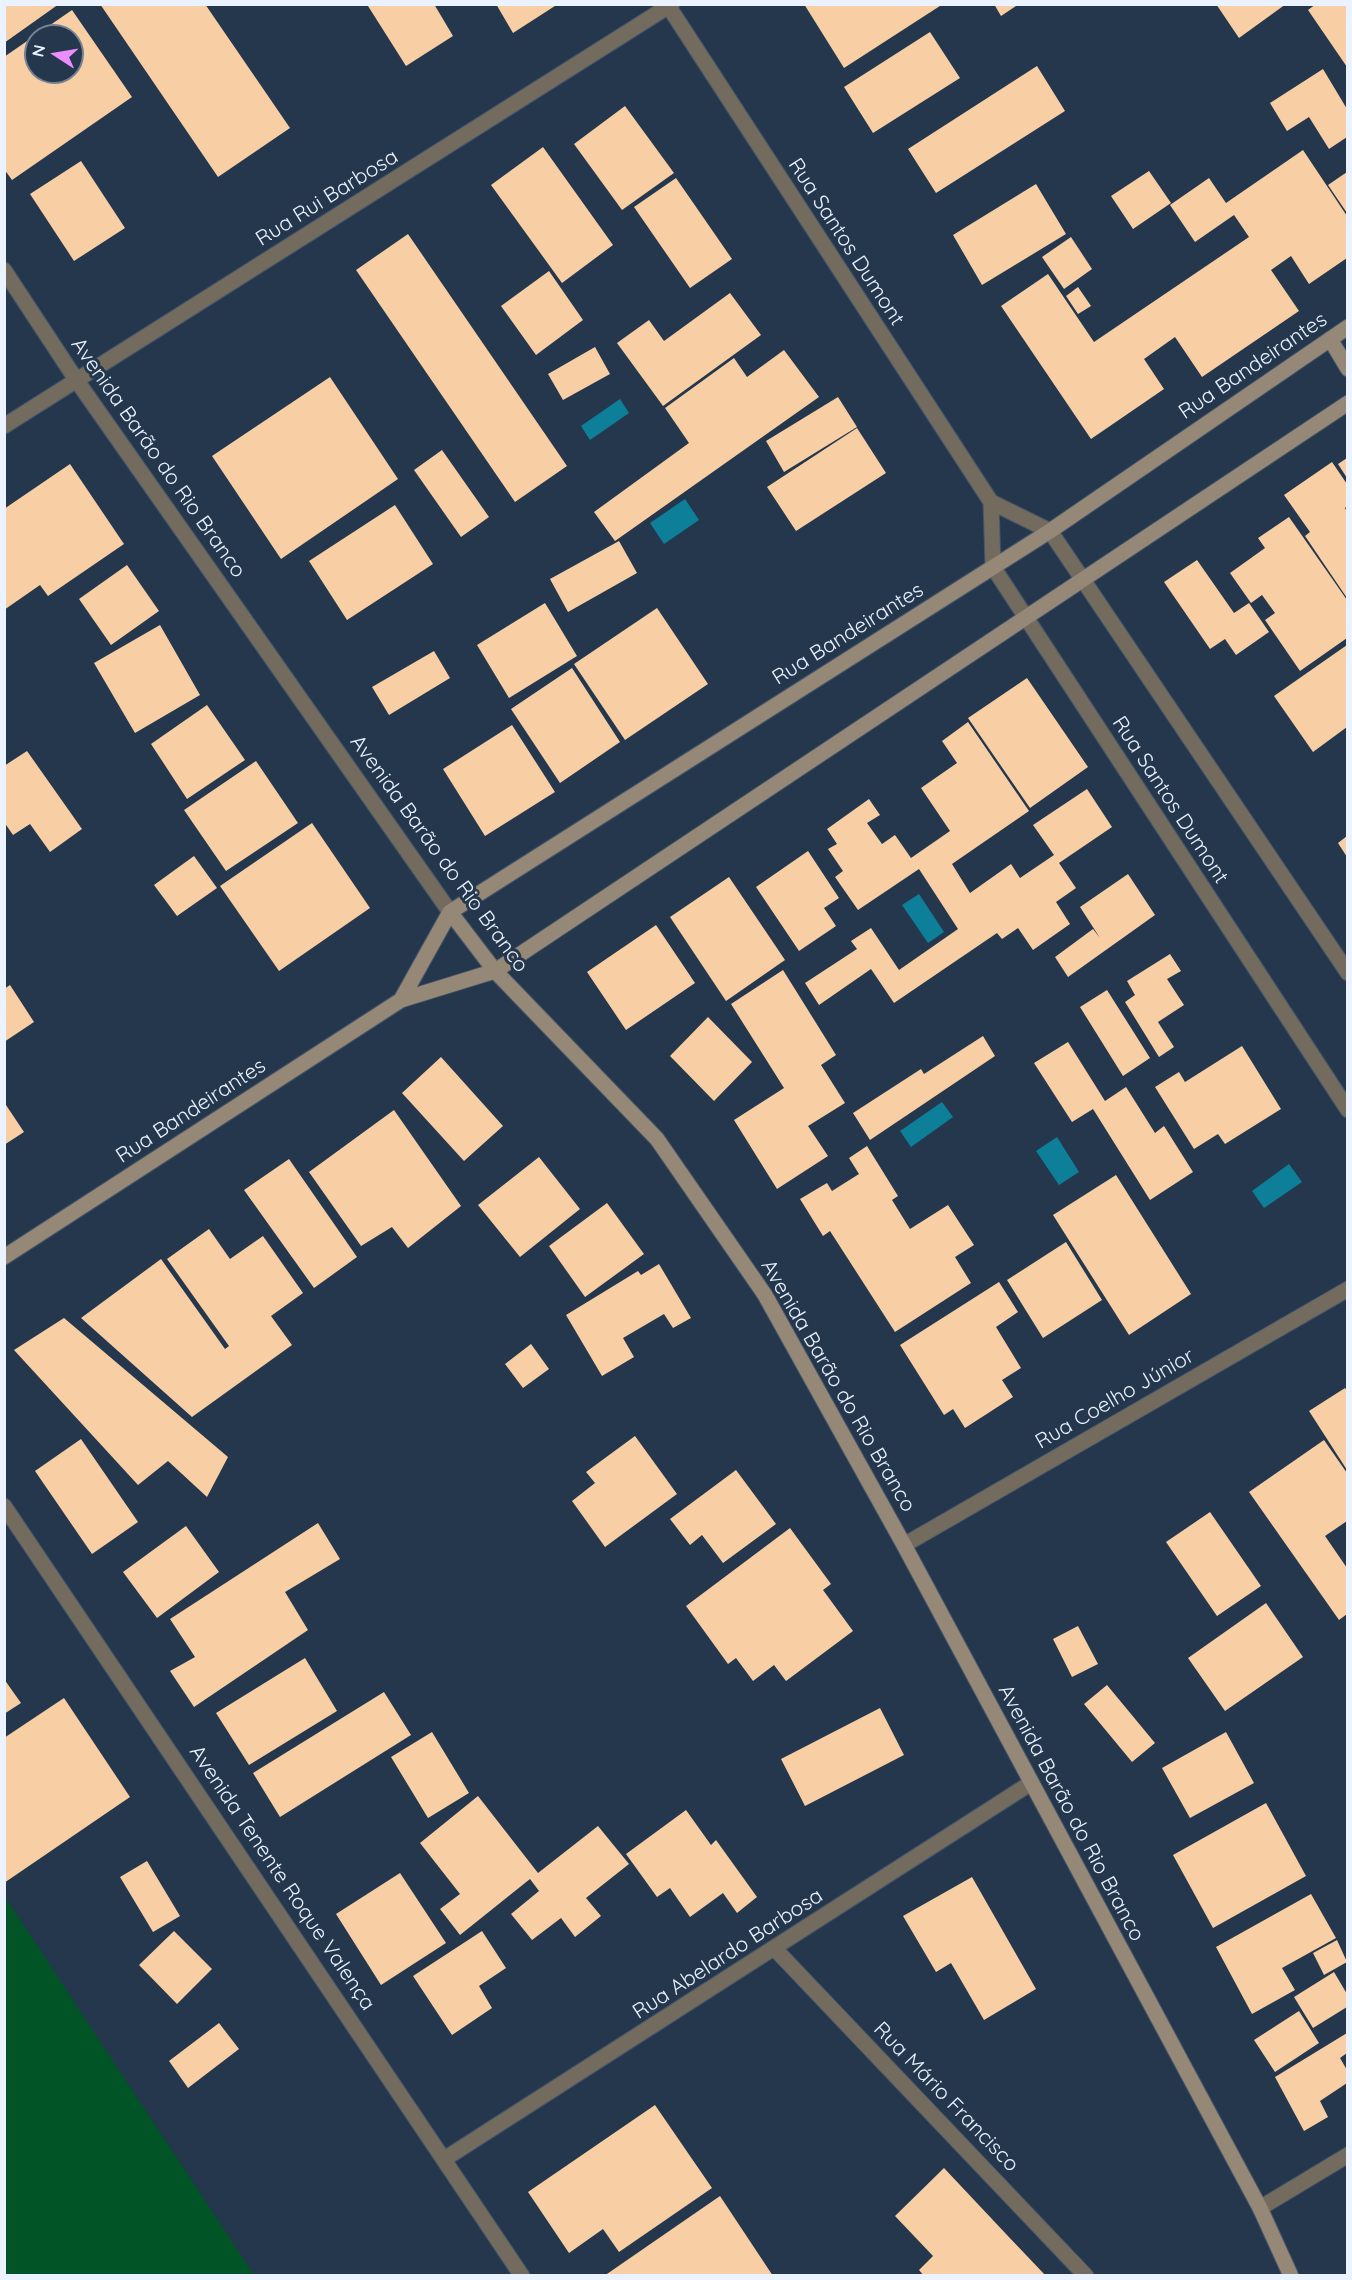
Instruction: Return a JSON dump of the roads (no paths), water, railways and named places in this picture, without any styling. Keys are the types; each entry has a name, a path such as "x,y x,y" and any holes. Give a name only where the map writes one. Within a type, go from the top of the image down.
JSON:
{"street":[{"name":"Rua Rui Barbosa","path":"4,426 669,5"},
{"name":"Rua Santos Dumont","path":"669,5 991,502"},
{"name":"Avenida Barão do Rio Branco","path":"4,270 77,381 450,912 495,971 657,1139 765,1295 904,1545 1260,2208 1291,2276"},
{"name":"Rua Bandeirantes","path":"401,1000 450,912 1050,531 1347,327"},
{"path":"1329,339 1347,369"},
{"name":"Rua Bandeirantes","path":"4,1257 401,1000 495,971 1085,580 1347,403"},
{"path":"993,567 991,502 1050,531 1347,973"},
{"name":"Rua Santos Dumont","path":"993,567 1347,1110"},
{"name":"Rua Coelho Júnior","path":"904,1545 1347,1289"},
{"name":"Avenida Tenente Roque Valença","path":"4,1506 446,2158 522,2276"},
{"name":"Rua Abelardo Barbosa","path":"446,2158 1031,1783"},
{"name":"Rua Mário Francisco","path":"775,1949 1086,2276"},
{"path":"1260,2208 1347,2155"}],"water":[{"path":"620,399 629,413 590,440 581,426"},
{"path":"685,499 699,520 664,544 650,523"},
{"path":"919,894 944,932 928,943 902,905"},
{"path":"942,1102 953,1117 911,1147 900,1131"},
{"path":"1057,1137 1079,1172 1059,1185 1036,1151"},
{"path":"1289,1164 1302,1182 1264,1208 1252,1191"}]}
